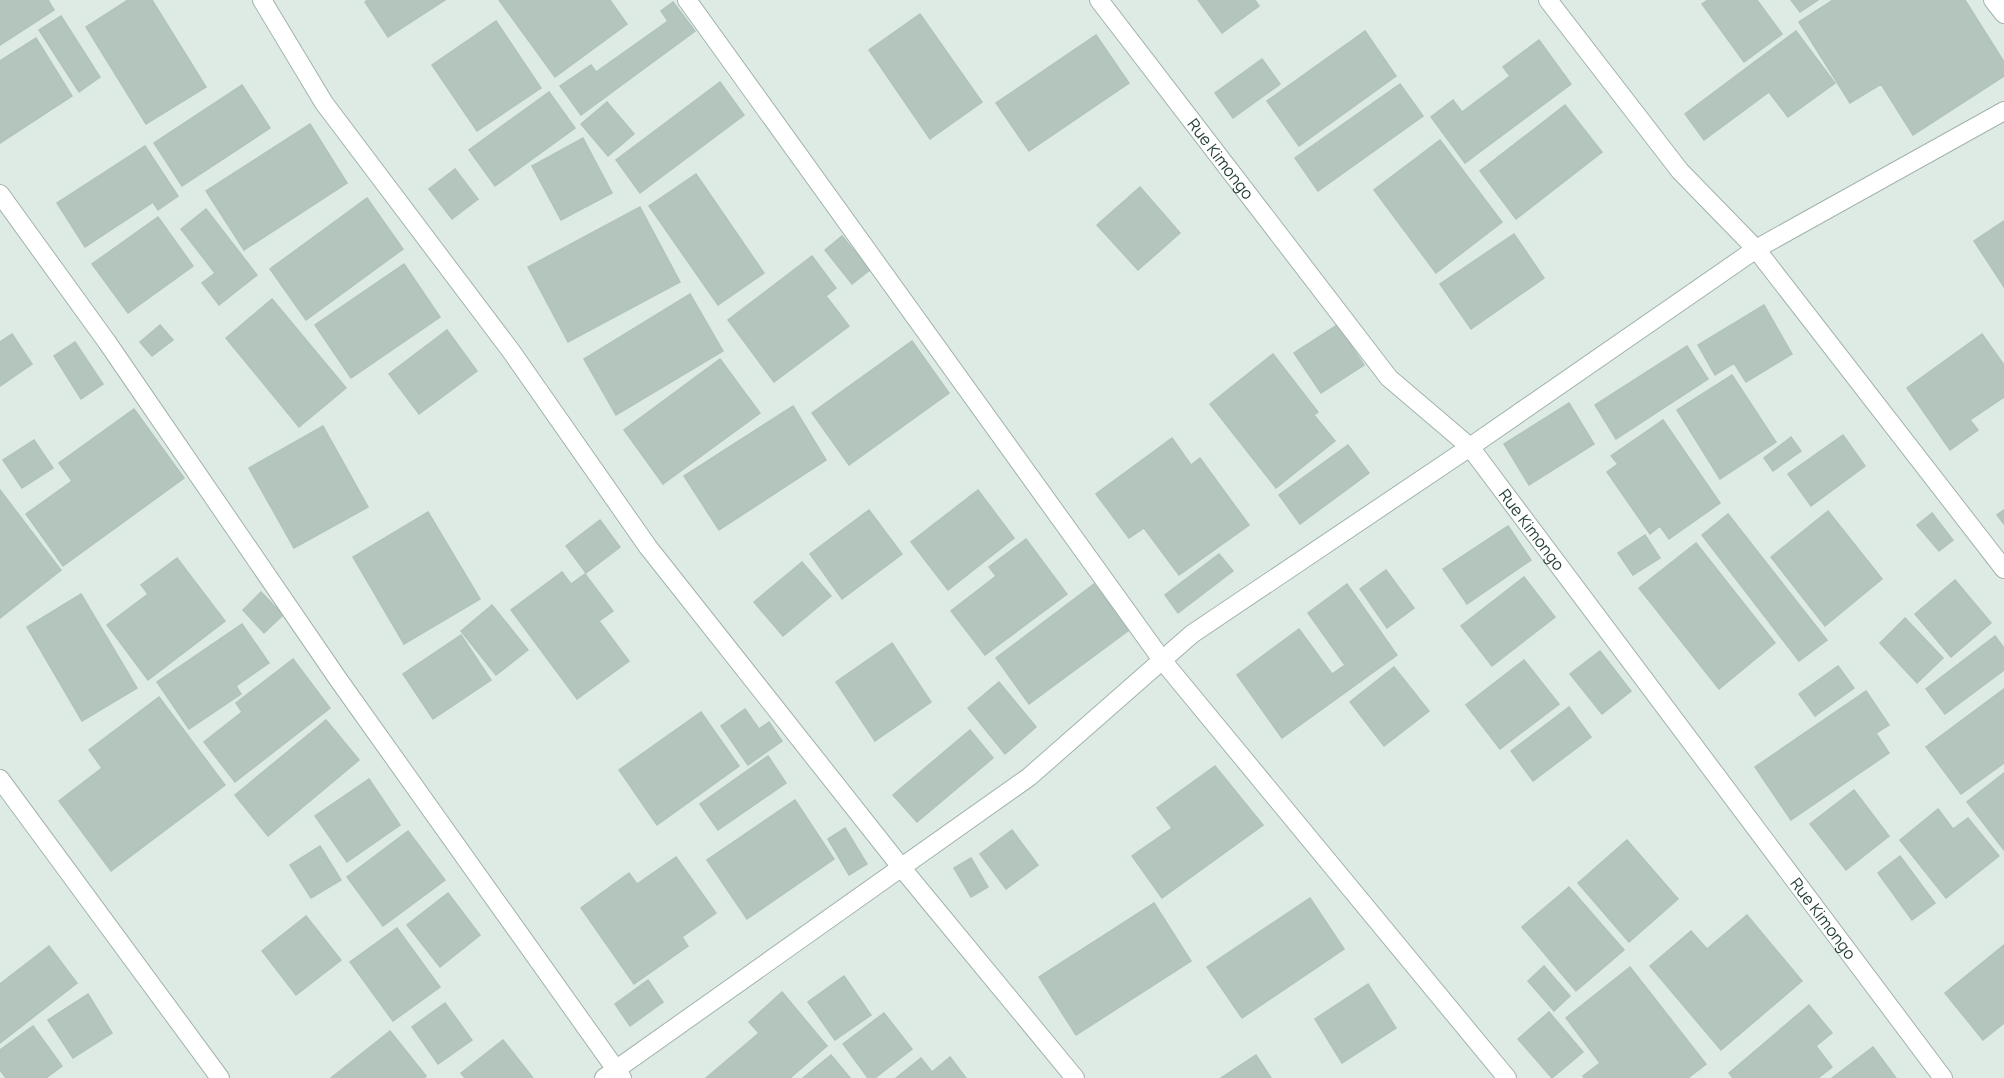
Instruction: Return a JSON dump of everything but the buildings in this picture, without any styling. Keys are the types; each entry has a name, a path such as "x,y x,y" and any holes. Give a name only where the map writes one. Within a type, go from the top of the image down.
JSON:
{"street":[{"path":"262,0 324,103 512,351 648,547 901,867 1076,1078"},
{"path":"687,0 1162,660 1507,1078"},
{"name":"Rue Kimongo","path":"1099,0 1389,378 1470,447 1943,1078"},
{"path":"1548,0 1680,171 1756,249 2004,569"},
{"path":"1994,0 2004,14"},
{"path":"0,194 107,342 614,1075 1029,777 1192,634 1470,447 1756,249 2004,111"},
{"path":"0,779 220,1078"}]}
